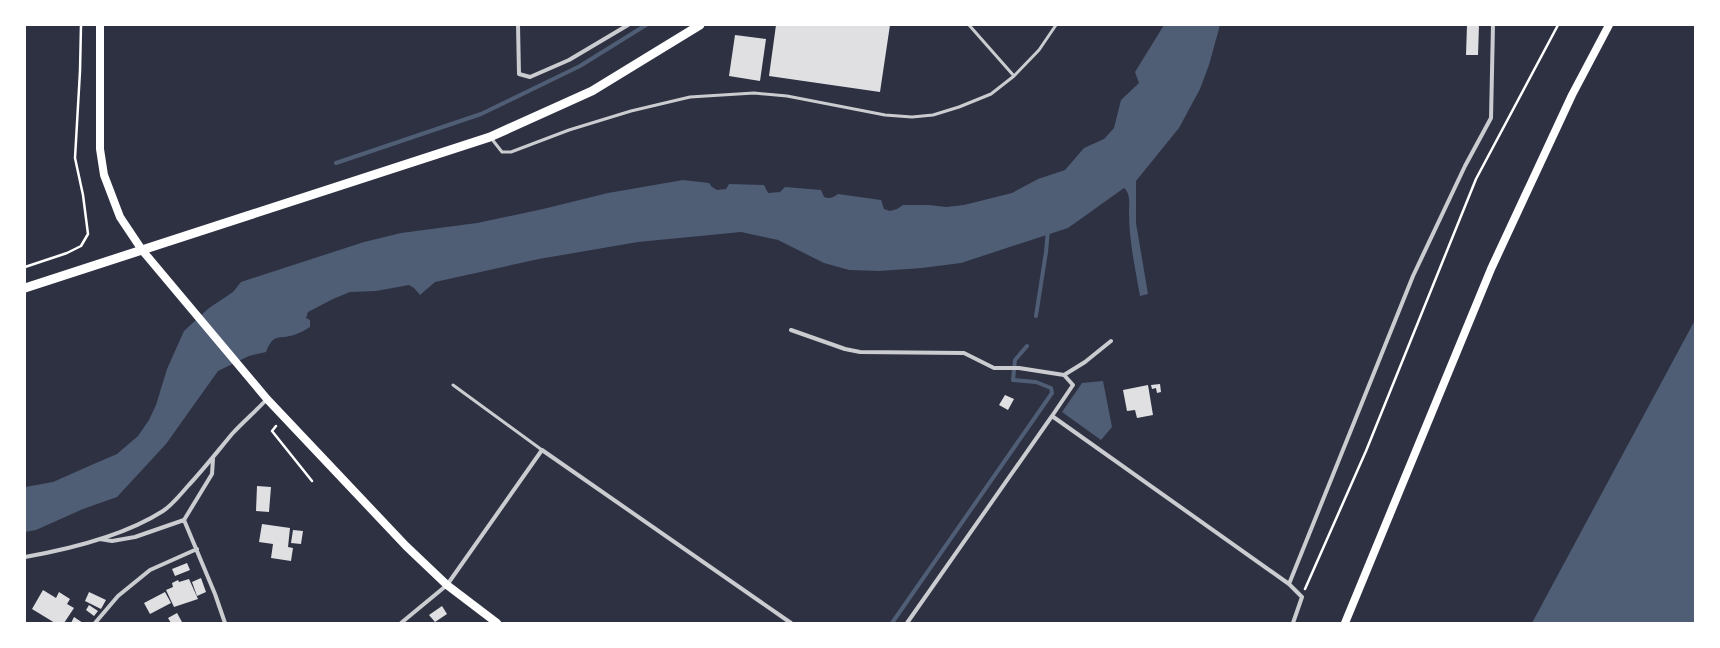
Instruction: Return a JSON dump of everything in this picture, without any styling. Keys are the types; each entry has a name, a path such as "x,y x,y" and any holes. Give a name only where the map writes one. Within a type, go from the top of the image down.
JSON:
{"main road":[{"path":"100,25 100,149 104,175 120,217 142,250 265,396 406,546 447,585 497,623"},
{"path":"25,288 490,137 592,91 700,25"},
{"path":"1345,623 1491,270 1572,95 1609,25"}],"street":[{"path":"518,25 519,74 530,77 569,60 628,25"},
{"path":"1289,584 1413,276 1465,166 1491,118 1493,25"},
{"path":"791,330 845,349 860,352 964,353 994,368 1019,368 1064,375 1085,362 1111,341"},
{"path":"907,623 1073,386 1064,375"},
{"path":"25,557 55,552 99,539 132,526 163,510 178,498 214,458 265,396"},
{"path":"1052,416 1289,584 1302,597 1293,623"},
{"path":"401,623 447,585 542,450 791,623"},
{"path":"99,539 112,542 135,537 184,520 212,474 214,458"},
{"path":"184,520 215,594 225,623"},
{"path":"95,623 118,596 150,570 197,549"}],"lane":[{"path":"970,25 1014,76"},
{"path":"490,137 502,152 511,152 569,130 630,111 690,97 754,93 786,96 885,115 912,117 933,115 959,107 991,94 1014,76 1039,50 1056,25"},
{"path":"453,385 542,450"}],"path":[{"path":"25,267 67,253 81,246 88,234 83,195 75,158 81,25"},
{"path":"1302,597 1366,451 1476,179 1558,25"},
{"path":"276,426 272,431 312,481"}],"water":[{"path":"1164,25 1220,25 1209,65 1200,89 1179,128 1136,181 1136,223 1148,294 1140,296 1131,244 1129,199 1128,193 1124,188 1068,228 961,263 879,271 849,270 824,263 778,240 741,232 638,242 539,259 435,282 420,295 409,285 376,291 350,292 308,312 306,318 310,320 310,327 294,335 274,339 266,352 249,356 218,371 166,444 117,497 83,509 36,530 25,532 25,487 53,482 117,454 138,436 149,420 156,405 167,369 184,331 209,308 233,292 241,282 364,242 401,233 477,223 608,193 683,180 709,183 717,190 726,189 729,184 764,185 768,193 780,192 785,187 821,190 824,197 828,198 838,194 881,200 884,209 890,211 903,205 929,205 946,207 964,205 1012,193 1038,179 1065,170 1084,148 1104,139 1114,128 1121,100 1139,83 1135,72"},
{"path":"1695,320 1695,623 1532,623"},
{"path":"1103,381 1112,427 1101,440 1062,412 1082,383"}],"building":[{"path":"776,25 890,25 880,92 769,76"},
{"path":"1467,25 1479,25 1478,55 1466,55"},
{"path":"735,35 766,39 760,81 729,76"},
{"path":"1160,384 1161,392 1157,393 1156,388 1152,389 1151,385"},
{"path":"1148,385 1153,415 1137,418 1135,410 1127,411 1123,390"},
{"path":"1005,395 1014,399 1008,410 999,405"},
{"path":"257,486 271,487 269,512 256,511"},
{"path":"262,524 290,528 288,547 293,548 291,561 271,558 273,544 259,542"},
{"path":"293,530 303,531 301,544 291,543"},
{"path":"187,563 190,570 175,576 172,569"},
{"path":"201,578 206,592 197,596 192,582"},
{"path":"189,579 198,599 174,607 166,590 173,587 172,583 178,580 179,582"},
{"path":"43,590 56,598 59,592 70,599 67,604 74,608 64,623 55,623 32,609"},
{"path":"89,592 106,600 101,609 85,601"},
{"path":"165,592 171,603 150,614 144,603"},
{"path":"89,605 98,611 94,616 86,610"},
{"path":"442,606 447,614 435,622 429,615"},
{"path":"177,613 182,622 171,623 168,618"},
{"path":"74,617 83,623 71,623"}],"waterway":[{"path":"336,163 481,114 580,66 646,25"},
{"path":"1036,316 1048,230"},
{"path":"892,623 1052,393 1051,388 1036,382 1013,380 1015,360 1027,346"}]}
